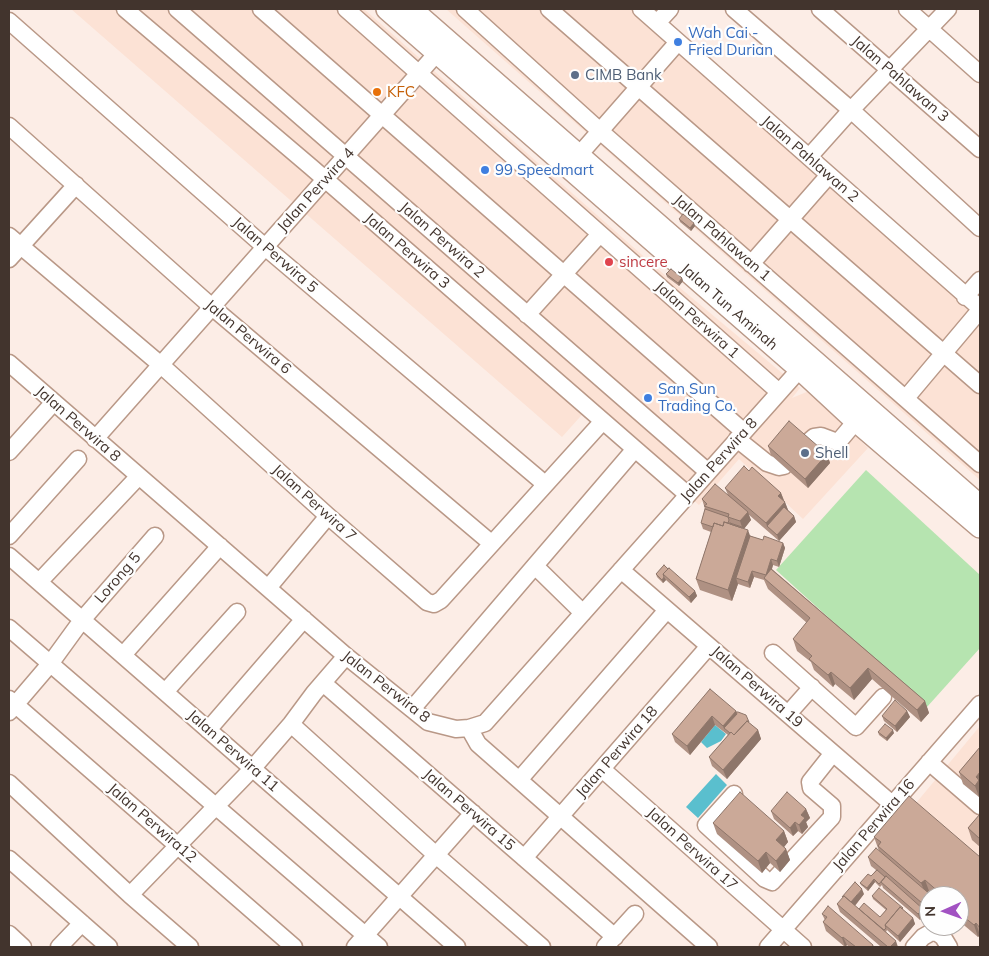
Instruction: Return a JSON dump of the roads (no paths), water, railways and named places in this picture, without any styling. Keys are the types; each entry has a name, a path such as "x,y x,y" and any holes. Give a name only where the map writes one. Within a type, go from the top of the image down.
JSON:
{"main road":[{"name":"Jalan Tun Aminah","path":"387,9 800,369 856,421 980,526"},
{"name":"Jalan Tun Aminah","path":"411,9 980,506"}],"street":[{"name":"Jalan Perwira 3","path":"125,9 325,179 688,495"},
{"name":"Jalan Perwira 2","path":"178,9 708,472"},
{"path":"261,9 564,274 767,463 779,467 784,466"},
{"name":"Jalan Perwira 1","path":"346,9 779,392"},
{"name":"Jalan Pahlawan 1","path":"465,9 600,131 980,464"},
{"path":"549,9 980,385"},
{"name":"Jalan Pahlawan 2","path":"641,9 980,309"},
{"path":"657,23 670,9"},
{"path":"734,9 851,110 980,228"},
{"name":"Jalan Pahlawan 3","path":"820,9 980,149"},
{"path":"907,9 980,74"},
{"path":"809,158 851,110 948,9"},
{"name":"Jalan Perwira 5","path":"9,21 265,247 545,484"},
{"path":"579,155 678,42"},
{"name":"Jalan Perwira 4","path":"96,439 437,53"},
{"name":"Jalan Perwira 6","path":"9,126 212,307 491,543"},
{"path":"751,264 829,175"},
{"path":"9,259 15,241 76,186"},
{"path":"527,315 600,234"},
{"name":"Jalan Perwira 7","path":"15,241 161,365 328,516 427,602 434,604 441,600 603,421"},
{"path":"966,297 980,280"},
{"path":"906,398 980,309"},
{"name":"Jalan Perwira 8","path":"9,363 346,656 428,722 456,729 469,728 485,723 800,369"},
{"path":"9,452 54,402"},
{"path":"807,443 814,437 821,436 837,442 856,421"},
{"path":"412,709 636,449"},
{"path":"9,536 78,459"},
{"path":"39,582 139,476"},
{"path":"268,588 328,516"},
{"name":"Lorong 5","path":"11,705 50,664 82,620 155,536"},
{"path":"123,656 220,546"},
{"name":"Jalan Perwira 11","path":"9,556 456,947"},
{"path":"535,566 583,613"},
{"name":"Jalan Perwira 19","path":"621,570 892,804"},
{"path":"519,780 667,610"},
{"path":"165,692 237,612"},
{"path":"208,730 304,619"},
{"path":"9,628 215,807 360,941 379,947"},
{"name":"Jalan Perwira 18","path":"524,858 709,646"},
{"path":"774,653 856,727 883,696"},
{"path":"130,895 252,768 291,724 346,656"},
{"name":"Jalan Perwira 15","path":"323,683 524,858 610,942"},
{"path":"788,714 812,687"},
{"name":"Jalan Perwira 16","path":"768,947 980,704"},
{"name":"Jalan Perwira12","path":"11,705 294,947"},
{"path":"291,724 436,855 542,947"},
{"path":"469,728 478,744 709,947"},
{"path":"734,794 706,825 765,879 772,882 832,818 832,806 811,788 810,782 833,753"},
{"path":"929,762 980,806"},
{"name":"Jalan Perwira 17","path":"602,769 803,947"},
{"path":"9,783 130,895 190,947"},
{"path":"360,941 473,813"},
{"path":"9,859 109,947"},
{"path":"610,942 635,914"},
{"path":"59,947 82,923"},
{"path":"914,947 923,937 936,932 943,937 950,947"},
{"path":"9,934 23,947"}],"water":[{"path":"715,725 726,734 721,741 707,748 701,742"},
{"path":"716,774 727,785 698,818 686,807"}],"place":[{"name":"Wah Cai - Fried Durian","path":"678,42"},
{"name":"CIMB Bank","path":"575,75"},
{"name":"KFC","path":"377,92"},
{"name":"99 Speedmart","path":"485,170"},
{"name":"sincere","path":"609,262"},
{"name":"San Sun Trading Co.","path":"648,398"},
{"name":"Shell","path":"805,453"}]}
